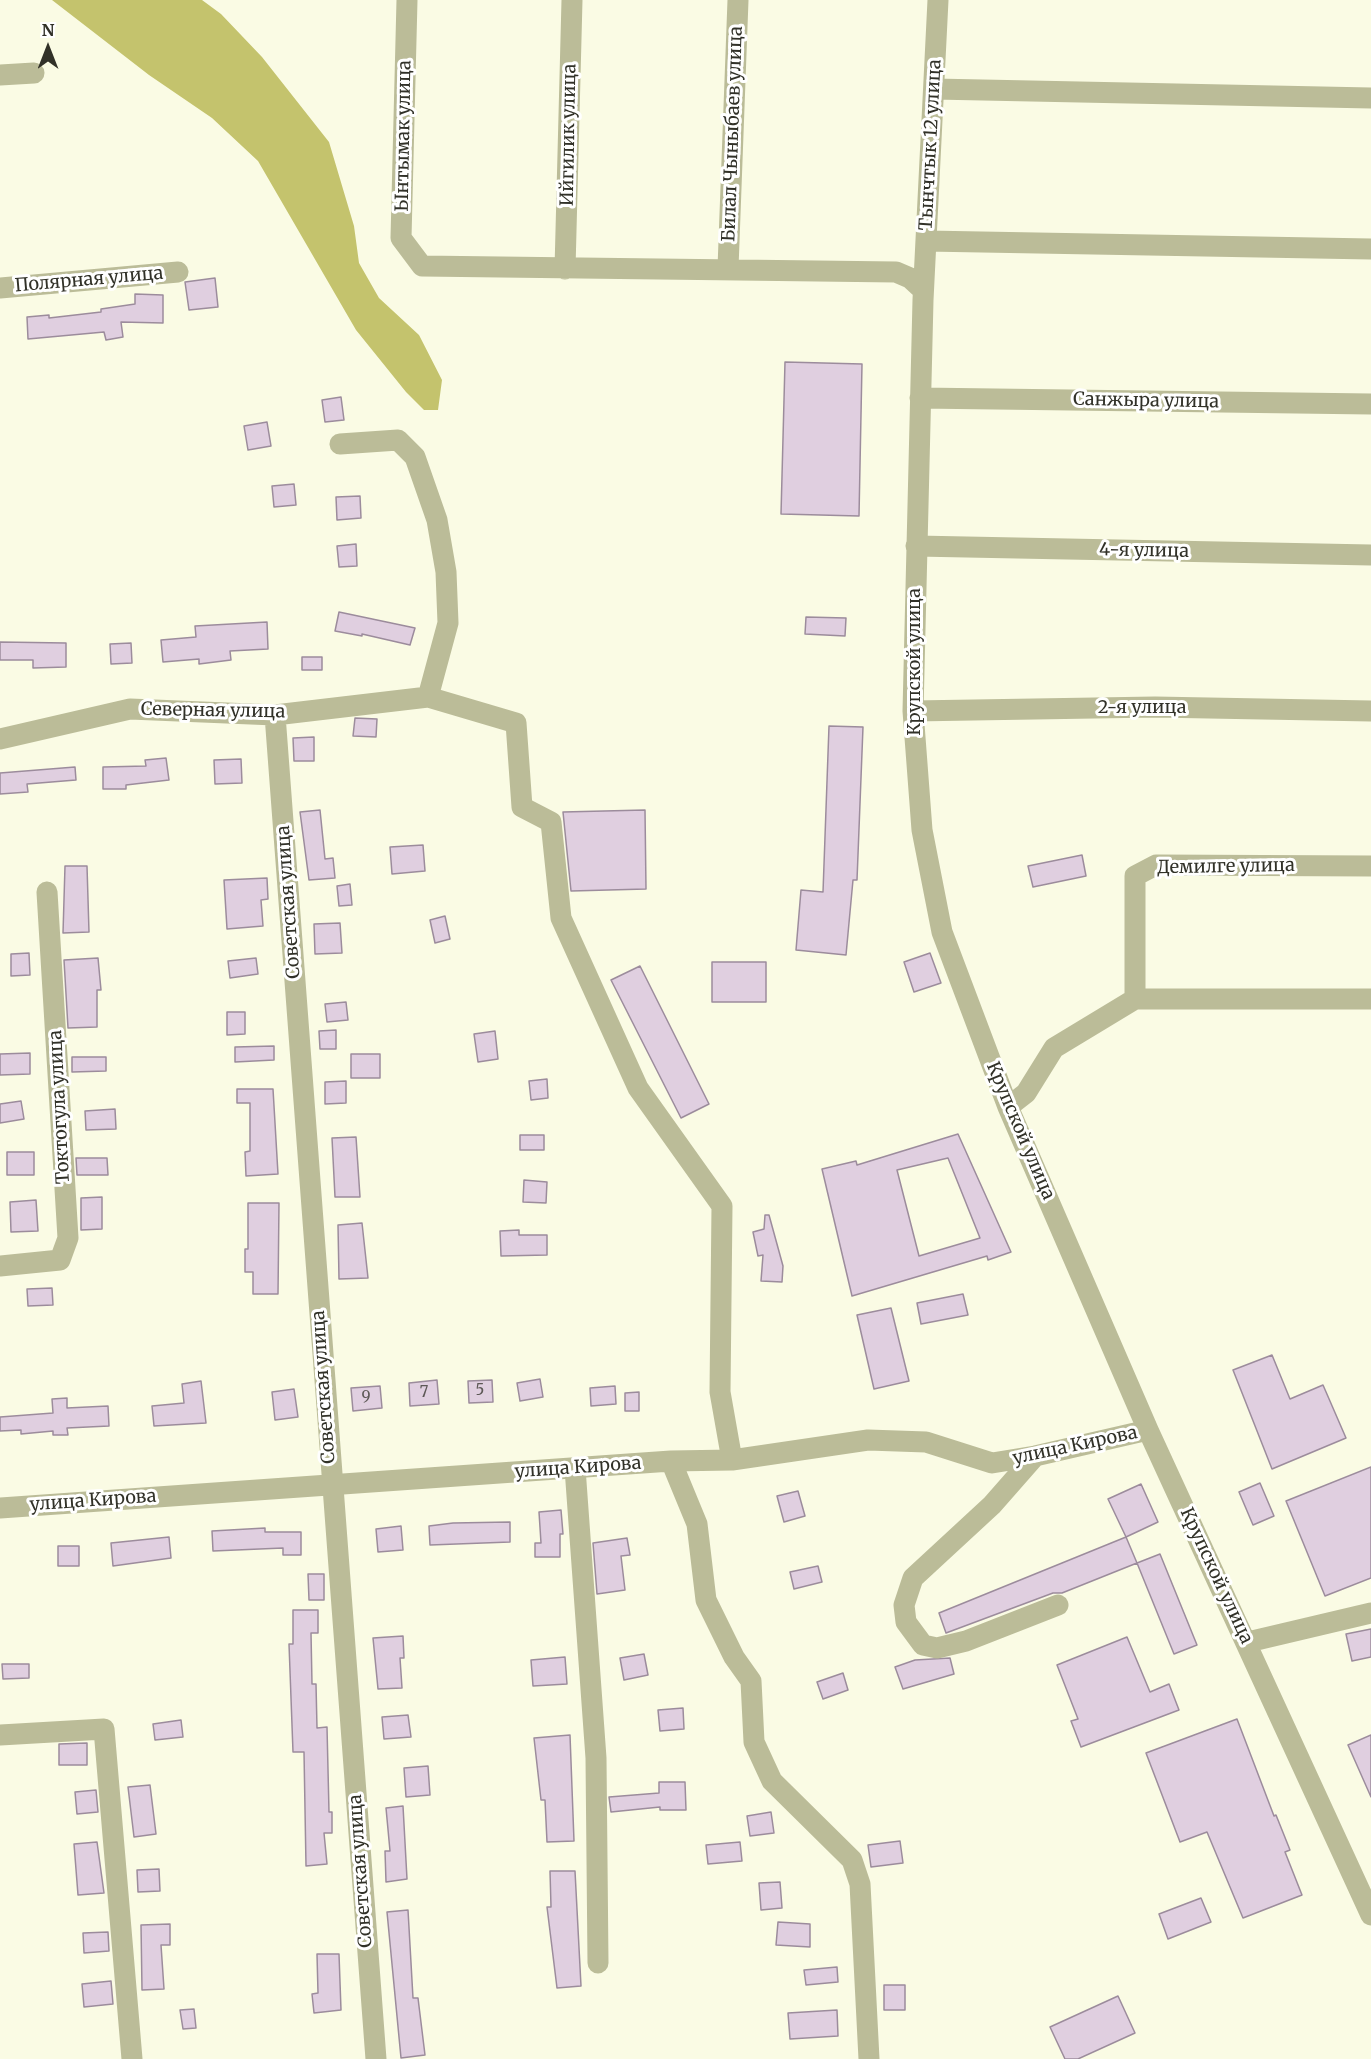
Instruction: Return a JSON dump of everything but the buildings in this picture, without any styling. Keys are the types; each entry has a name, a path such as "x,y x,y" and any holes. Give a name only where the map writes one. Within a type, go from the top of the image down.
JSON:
{"street":[{"name":"Ынтымак улица","path":"407,0 401,238 422,266 565,269"},
{"name":"Ийгилик улица","path":"565,269 572,0"},
{"name":"Билал Чыныбаев улица","path":"728,268 738,0"},
{"name":"Тынчтык 12 улица","path":"923,290 938,0"},
{"path":"0,75 34,73"},
{"path":"934,88 1371,98"},
{"path":"926,241 1371,249"},
{"path":"565,269 728,268 896,272 910,278 923,290"},
{"name":"Полярная улица","path":"0,288 178,272"},
{"name":"Крупской улица","path":"923,290 913,711 922,830 942,932 1008,1107 1148,1430 1248,1642 1371,1915"},
{"name":"Санжыра улица","path":"920,398 1371,404"},
{"path":"340,444 399,440 415,458 434,509 447,572 448,623 428,697 516,723 522,807 551,822 561,918 638,1088 722,1206 720,1392 732,1460"},
{"name":"4-я улица","path":"916,546 1371,555"},
{"name":"Северная улица","path":"0,739 129,710 275,715 428,697"},
{"name":"2-я улица","path":"913,711 1155,707 1371,711"},
{"name":"Советская улица","path":"275,715 331,1485 376,2059"},
{"name":"Демилге улица","path":"1135,999 1135,876 1156,864 1371,866"},
{"name":"Токтогула улица","path":"0,1266 60,1260 68,1238 47,892"},
{"path":"1008,1107 1026,1093 1054,1048 1135,999 1371,999"},
{"name":"улица Кирова","path":"0,1508 671,1461 732,1460 868,1440 926,1442 992,1463 1035,1456 1148,1430"},
{"path":"1035,1456 992,1505 913,1578 904,1605 906,1622 923,1645 937,1648 966,1641 1058,1605"},
{"path":"671,1461 697,1524 706,1600 734,1657 751,1681 754,1742 772,1781 852,1860 860,1884 869,2059"},
{"path":"575,1468 596,1758 598,1963"},
{"path":"1248,1642 1371,1613"},
{"path":"0,1735 104,1729 132,2059"}],"shaded area":[{"path":"52,0 202,0 221,14 262,57 329,142 354,226 359,263 379,298 419,335 442,380 438,410 424,410 406,392 356,330 258,161 212,118 149,75"}]}
